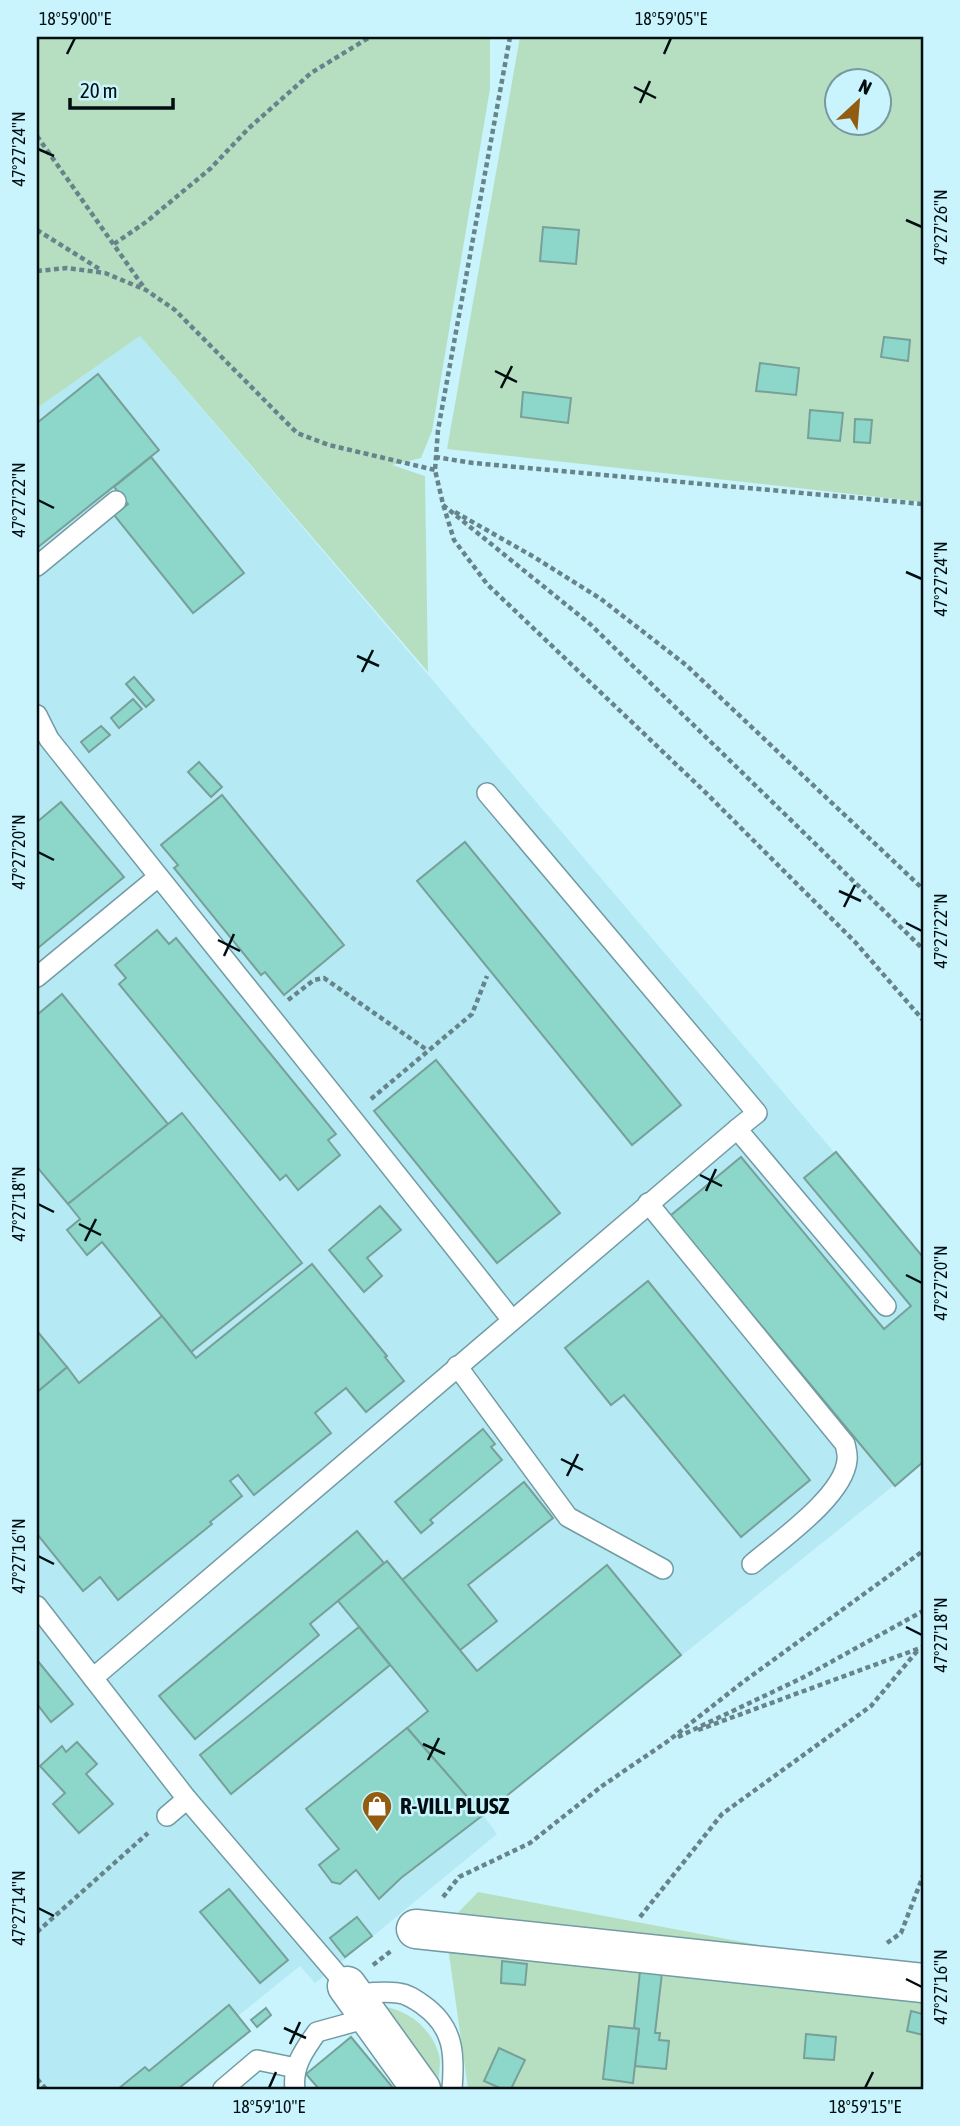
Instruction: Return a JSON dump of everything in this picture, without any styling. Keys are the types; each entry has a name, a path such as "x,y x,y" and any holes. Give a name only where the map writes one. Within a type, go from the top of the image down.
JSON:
{"street":[{"path":"416,1930 923,1983"},
{"path":"356,2000 421,2089"}],"lane":[{"path":"37,566 116,501"},
{"path":"37,715 49,739 268,1016 352,1116 511,1320"},
{"path":"93,1678 757,1113 487,793"},
{"path":"37,977 158,877"},
{"path":"737,1129 886,1306"},
{"path":"648,1203 845,1444 848,1460 832,1494 752,1564"},
{"path":"457,1366 568,1517 663,1569"},
{"path":"37,1606 187,1798 356,2000"},
{"path":"167,1816 187,1798"},
{"path":"295,2089 296,2068 317,2032 356,2000 400,1993 436,2014 450,2035 454,2072 452,2089"},
{"path":"223,2089 257,2060 296,2068"}],"path":[{"path":"114,244 146,222 210,169 249,128 311,73 370,37"},
{"path":"510,37 438,430 435,470 454,541 487,584 732,818 856,943 923,1020"},
{"path":"37,136 146,290"},
{"path":"37,230 105,273 146,290 176,310 297,433 328,445 435,470"},
{"path":"37,271 66,268 105,273"},
{"path":"435,457 592,475 923,504"},
{"path":"443,504 601,600 686,665 923,889"},
{"path":"443,504 590,624 923,949"},
{"path":"352,1116 472,1014 487,976"},
{"path":"268,1016 314,980 324,978 427,1051"},
{"path":"356,2000 459,1877 530,1843 602,1786 668,1741 743,1682 923,1551"},
{"path":"668,1741 802,1678 923,1611"},
{"path":"668,1741 921,1648"},
{"path":"622,1951 632,1927 722,1814 872,1706 921,1648"},
{"path":"37,1932 167,1816"},
{"path":"840,1975 901,1933 923,1877"},
{"path":"37,2079 46,2089"}],"shaded area":[{"path":"140,336 923,1257 923,1462 483,1815 497,1834 333,1969 315,1983 300,1966 238,2016 250,2031 178,2089 37,2089 37,408"}],"green space":[{"path":"37,37 490,37 490,89 432,431 421,458 392,465 425,476 428,672 140,336 37,408"},
{"path":"520,37 923,37 923,502 447,449"},
{"path":"478,1892 923,1976 923,2089 468,2089 445,1926"},
{"path":"380,2006 409,2016 431,2036 439,2055 439,2078"}],"building":[{"path":"543,227 579,230 576,264 540,261"},
{"path":"884,337 910,340 908,361 881,357"},
{"path":"760,363 799,368 796,395 756,391"},
{"path":"98,374 159,450 37,548 37,423"},
{"path":"523,392 571,398 568,423 521,417"},
{"path":"810,410 843,413 840,441 808,438"},
{"path":"855,419 872,420 870,443 854,442"},
{"path":"151,457 244,573 193,613 114,515 128,504 114,487"},
{"path":"134,677 154,700 146,707 126,684"},
{"path":"133,699 142,709 119,728 111,718"},
{"path":"101,726 110,735 89,752 81,742"},
{"path":"199,762 222,787 211,797 188,772"},
{"path":"222,795 344,945 284,995 265,972 261,975 174,868 178,865 161,845"},
{"path":"61,802 124,877 38,948 37,822"},
{"path":"465,842 681,1105 632,1145 417,881"},
{"path":"157,930 169,944 176,938 336,1134 328,1140 340,1155 298,1190 286,1175 280,1180 119,984 126,978 115,965"},
{"path":"62,994 168,1124 68,1204 37,1167 37,1015"},
{"path":"436,1060 560,1213 497,1263 374,1111"},
{"path":"182,1113 302,1263 191,1352 102,1242 87,1255 67,1230 80,1219 68,1204"},
{"path":"836,1152 923,1257 923,1462 895,1486 670,1216 741,1157 884,1329 911,1306 804,1178"},
{"path":"380,1206 401,1230 367,1258 382,1276 364,1292 329,1250"},
{"path":"312,1264 404,1381 366,1412 346,1388 315,1413 331,1433 254,1495 238,1475 230,1481 242,1496 210,1522 212,1524 118,1600 100,1577 83,1591 37,1534 37,1392 67,1367 79,1383 162,1316 196,1358"},
{"path":"648,1281 810,1480 741,1537 624,1395 611,1405 565,1348"},
{"path":"37,1331 67,1367 37,1392"},
{"path":"483,1429 495,1444 491,1447 502,1460 430,1520 433,1523 421,1533 395,1502"},
{"path":"524,1482 553,1518 468,1585 497,1621 460,1650 402,1580"},
{"path":"357,1531 384,1563 310,1624 319,1635 195,1739 159,1696"},
{"path":"387,1561 477,1671 607,1565 681,1655 483,1815 407,1728 428,1711 338,1601"},
{"path":"359,1627 390,1665 231,1794 200,1755"},
{"path":"37,1660 73,1704 51,1722 37,1704"},
{"path":"407,1728 483,1815 401,1878 379,1899 356,1870 340,1884 332,1882 319,1865 339,1849 306,1809"},
{"path":"77,1742 97,1764 86,1774 113,1804 79,1833 53,1804 65,1793 40,1766 62,1746 66,1752"},
{"path":"229,1889 288,1960 260,1983 200,1912"},
{"path":"357,1917 372,1936 345,1957 330,1938"},
{"path":"502,1961 527,1964 525,1985 501,1983"},
{"path":"640,1971 662,1973 655,2033 660,2033 659,2040 669,2041 666,2069 635,2066 639,2029 634,2028"},
{"path":"229,2005 250,2031 178,2089 118,2089 145,2067 149,2071"},
{"path":"266,2008 271,2015 257,2027 251,2020"},
{"path":"911,2011 923,2014 923,2035 907,2031"},
{"path":"609,2026 639,2029 633,2083 603,2079"},
{"path":"806,2034 836,2037 834,2060 804,2058"},
{"path":"351,2037 394,2089 319,2089 306,2074"},
{"path":"499,2048 525,2060 511,2089 502,2089 484,2081"}],"place":[{"name":"R-VILL PLUSZ","path":"377,1833"}]}
